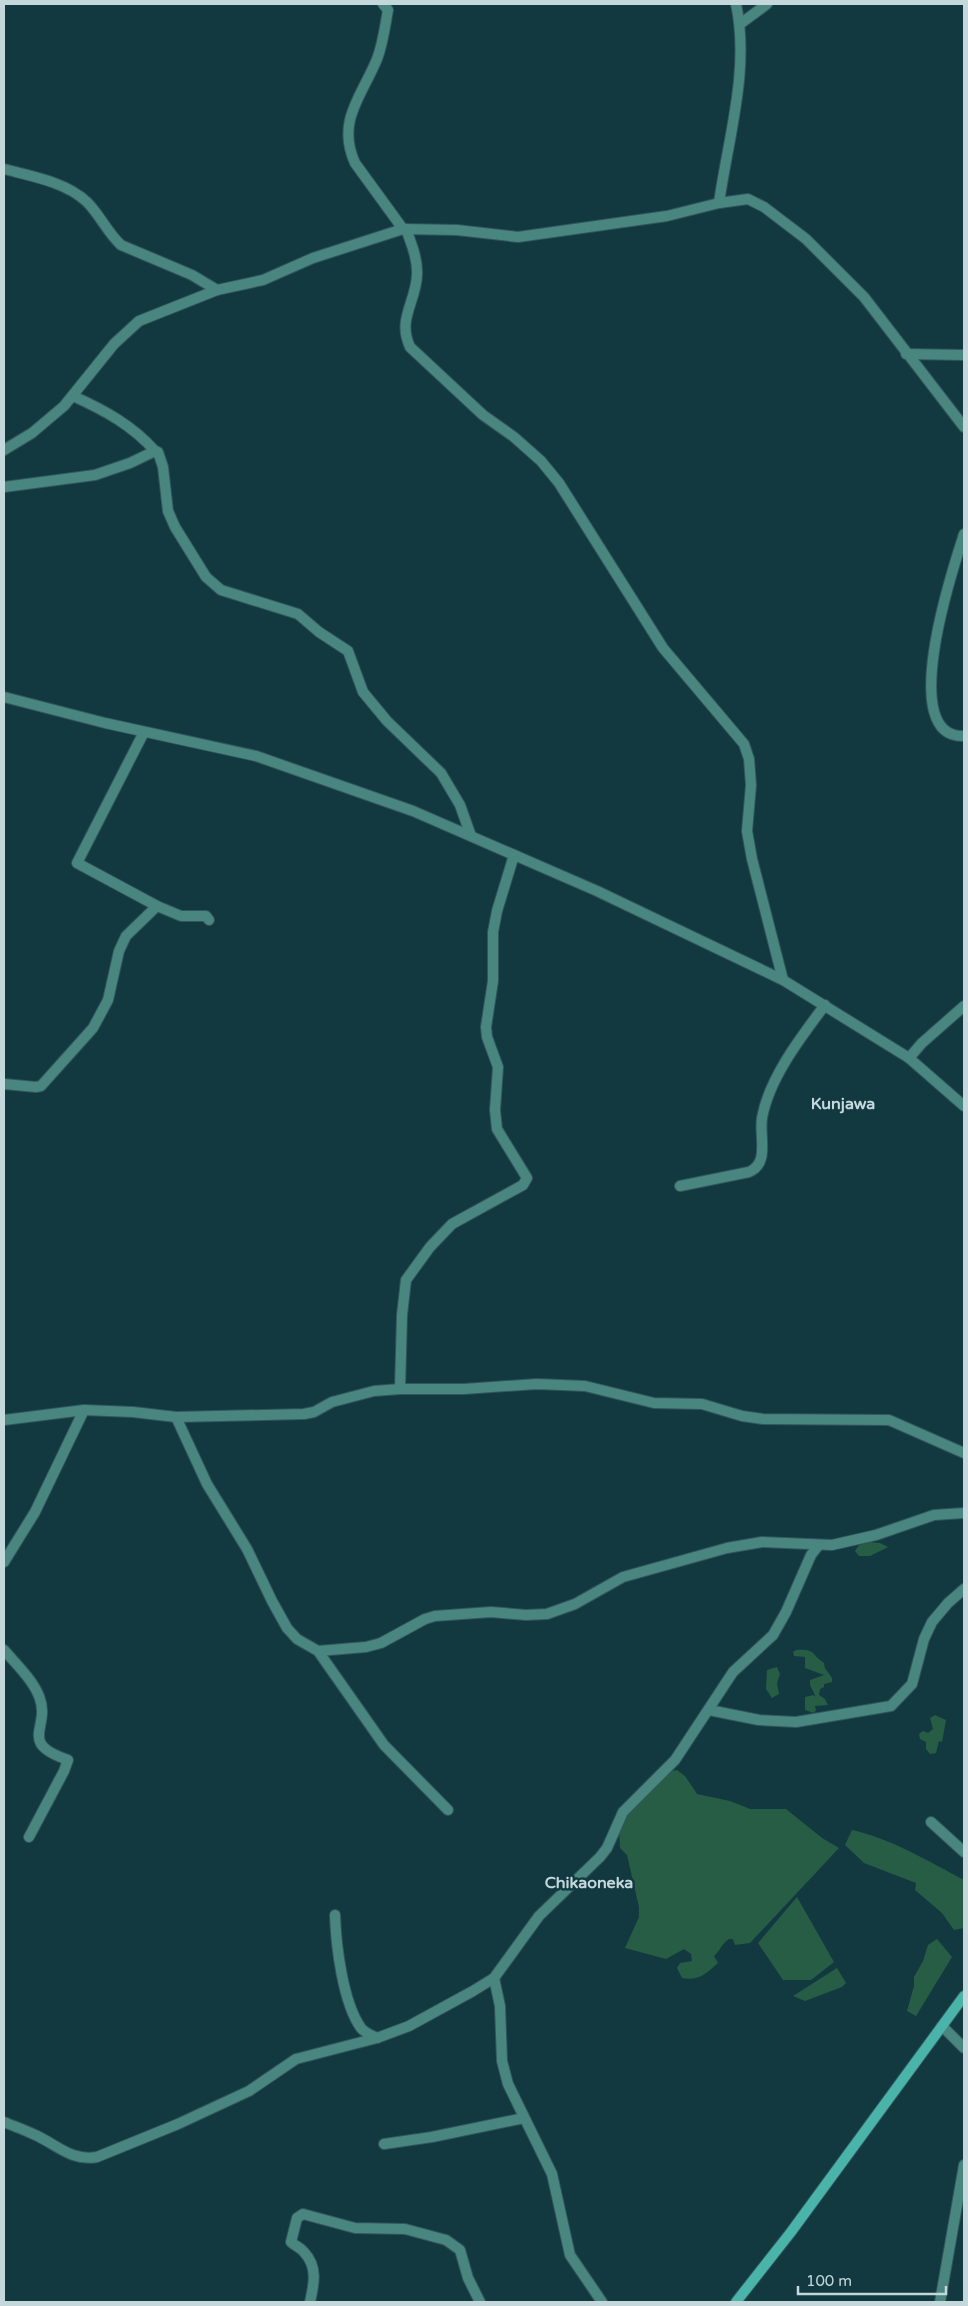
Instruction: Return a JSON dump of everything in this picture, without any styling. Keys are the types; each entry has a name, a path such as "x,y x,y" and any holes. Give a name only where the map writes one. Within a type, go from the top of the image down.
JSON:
{"main road":[{"path":"736,2302 797,2224 964,1996"}],"street":[{"path":"718,203 739,80 740,24 736,4"},
{"path":"740,24 767,4"},
{"path":"388,6 378,56 352,108 348,124 351,154 355,163 405,229 416,260 418,274 404,327 404,335 410,346 483,415 514,437 541,462 559,483 663,648 744,744 749,759 751,785 747,831 752,859 783,980"},
{"path":"4,169 49,182 71,191 86,201 121,245 192,275 217,290"},
{"path":"4,450 32,433 64,406 114,344 139,322 217,290 263,280 313,258 405,229 457,230 518,237 667,216 718,203 748,199 764,207 806,240 864,297 964,427"},
{"path":"906,354 964,355"},
{"path":"73,396 130,427 161,455 168,511 175,527 206,577 220,590 298,614 348,651 363,692 387,722 441,773 460,805 471,836"},
{"path":"4,487 96,475 130,463 155,451"},
{"path":"964,534 947,592 930,674 934,715 940,726 946,733 964,736"},
{"path":"4,697 144,732 256,756 413,811 710,944 783,980 909,1058 964,1106"},
{"path":"144,732 77,863 156,906 181,916 206,916 209,920"},
{"path":"400,1389 402,1306 406,1280 430,1247 452,1224 523,1185 527,1178 496,1129 495,1110 498,1067 487,1037 486,1027 493,981 493,932 497,911 514,855"},
{"path":"4,1084 41,1086 93,1028 108,1000 119,951 126,936 156,906"},
{"path":"680,1186 756,1169 761,1162 762,1120 767,1096 793,1051 824,1005"},
{"path":"909,1058 922,1042 964,1006"},
{"path":"4,1420 84,1410 133,1412 176,1417 304,1414 314,1412 332,1402 374,1391 464,1389 537,1384 585,1386 654,1403 702,1404 742,1416 763,1419 888,1420 964,1453"},
{"path":"4,1562 35,1512 84,1410"},
{"path":"176,1417 206,1484 247,1549 287,1628 297,1639 318,1651 384,1745 448,1810"},
{"path":"318,1651 366,1647 392,1638 429,1617 490,1612 536,1615 557,1611 575,1604 623,1577 727,1548 762,1542 818,1546 876,1536 934,1515 964,1513"},
{"path":"4,2122 33,2134 69,2155 85,2158 96,2157 178,2124 249,2091 296,2059 377,2038 423,2018 494,1978 539,1916 607,1848 623,1812 674,1760 709,1710 732,1672 773,1635 786,1612 811,1555 818,1546"},
{"path":"709,1710 759,1720 796,1722 891,1706 912,1684 928,1630 940,1612 964,1589"},
{"path":"4,1650 35,1687 39,1696 42,1709 38,1732 42,1745 51,1754 68,1760 29,1836"},
{"path":"931,1822 964,1852"},
{"path":"335,1916 339,1957 353,2011 362,2028 377,2038"},
{"path":"494,1978 500,2006 504,2070 524,2118 552,2174 570,2255 602,2302"},
{"path":"942,2026 964,2048"},
{"path":"384,2144 432,2137 524,2118"},
{"path":"940,2302 964,2165"},
{"path":"310,2302 314,2279 312,2266 305,2252 292,2244 290,2239 297,2218 303,2214 355,2228 405,2229 446,2240 460,2250 468,2278 480,2302"}],"green space":[{"path":"869,1542 880,1543 888,1547 870,1556 859,1556 855,1551 859,1545"},
{"path":"796,1650 807,1650 813,1653 824,1663 832,1678 832,1682 824,1684 824,1687 820,1689 819,1695 825,1699 828,1705 815,1706 816,1710 814,1713 805,1710 805,1697 814,1695 816,1697 810,1685 810,1680 824,1675 805,1668 805,1657 794,1656 793,1652"},
{"path":"777,1667 780,1674 777,1683 779,1694 772,1698 766,1689 767,1670"},
{"path":"935,1715 946,1720 942,1742 939,1741 936,1753 930,1754 926,1749 926,1742 920,1739 919,1734 923,1731 928,1733 933,1729 930,1718"},
{"path":"677,1770 685,1776 697,1794 730,1801 750,1809 786,1809 822,1838 839,1848 750,1943 735,1945 733,1939 729,1939 714,1956 718,1963 706,1973 688,1979 682,1978 677,1968 680,1963 692,1961 691,1954 684,1949 666,1959 625,1948 639,1917 639,1907 627,1855 620,1848 619,1831 622,1818 666,1772"},
{"path":"852,1830 896,1845 964,1880 964,1928 954,1930 942,1913 915,1890 916,1883 864,1863 845,1845"},
{"path":"797,1897 834,1962 811,1980 783,1980 758,1943"},
{"path":"937,1939 952,1957 916,2016 907,2011 914,1986 914,1977 923,1961 928,1945"},
{"path":"837,1968 846,1983 842,1987 805,2001 793,1996"}],"district":[{"name":"Kunjawa","path":"843,1103"},
{"name":"Chikaoneka","path":"589,1882"}]}
